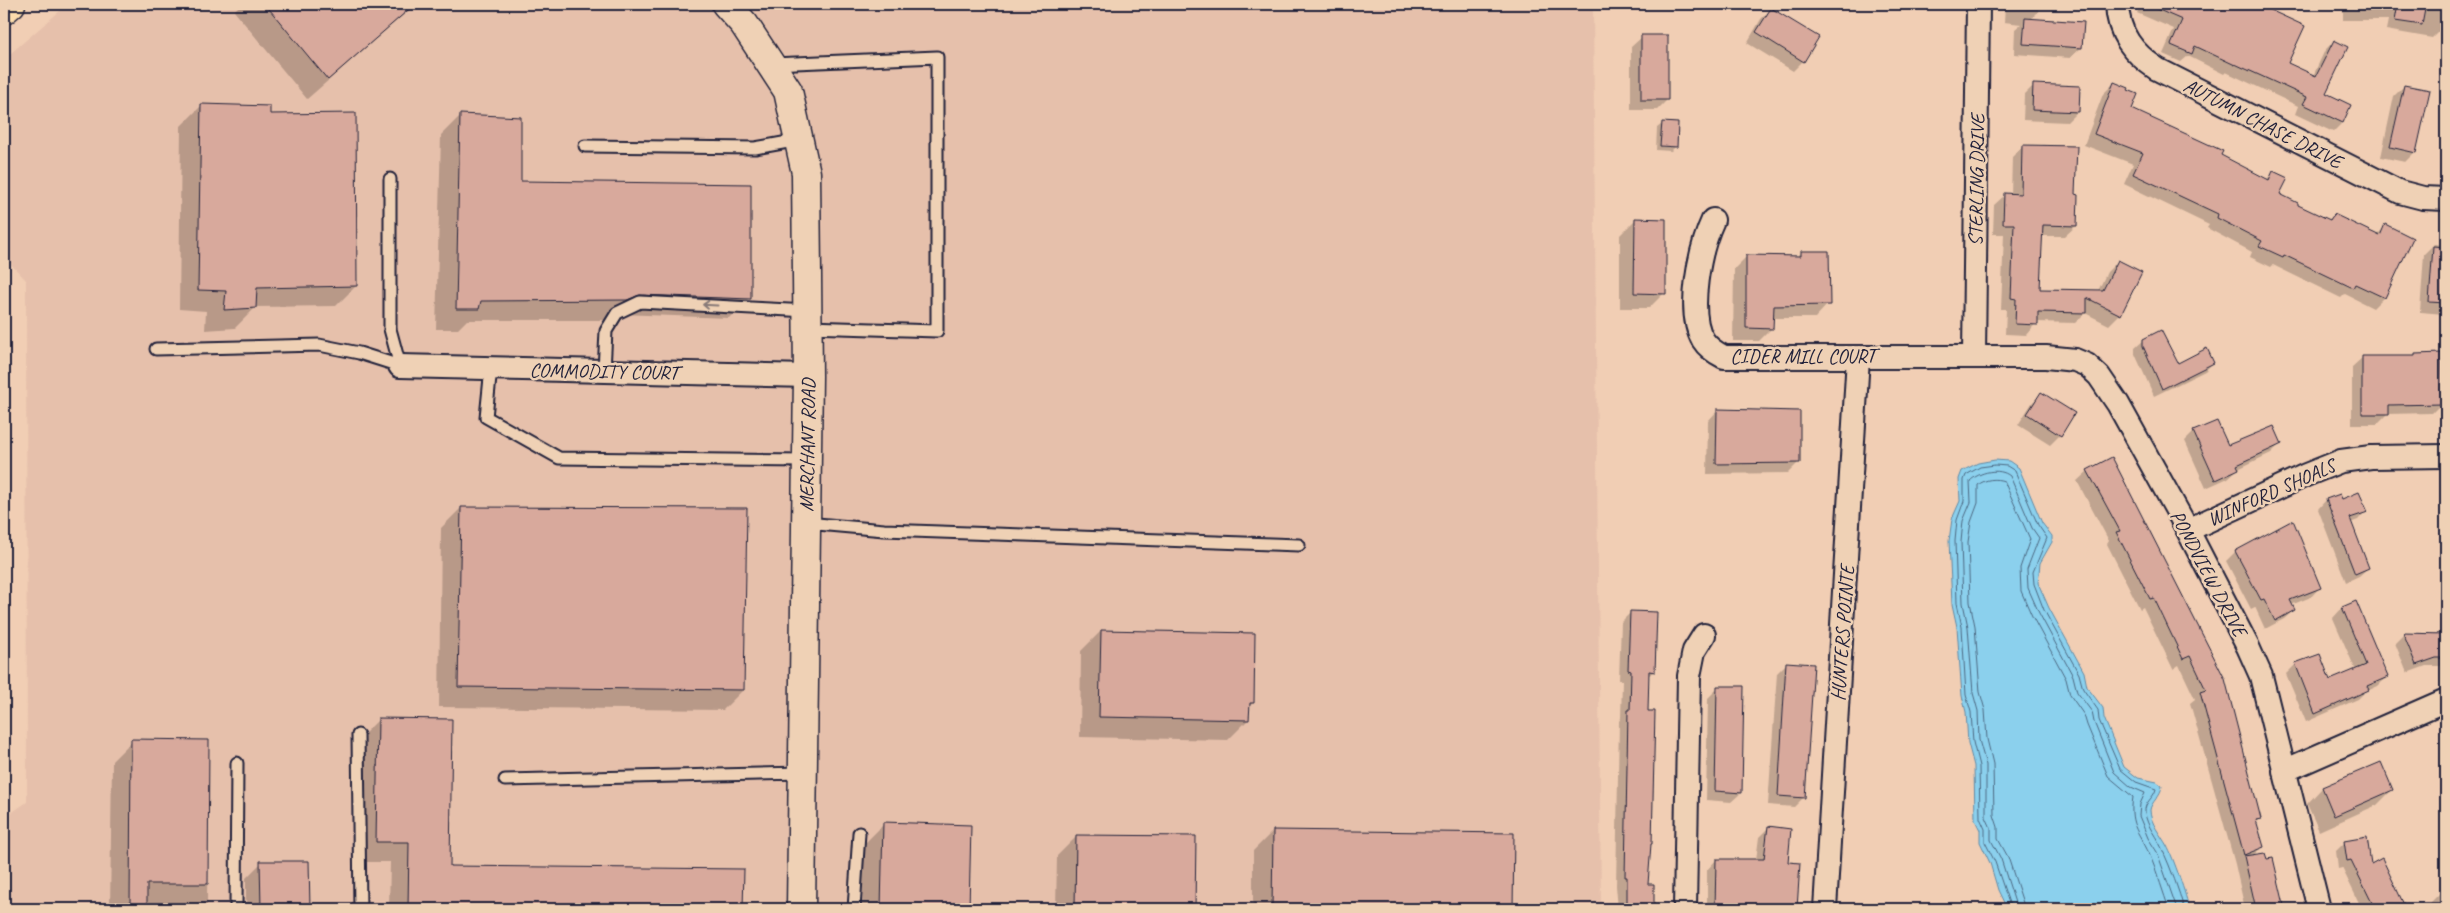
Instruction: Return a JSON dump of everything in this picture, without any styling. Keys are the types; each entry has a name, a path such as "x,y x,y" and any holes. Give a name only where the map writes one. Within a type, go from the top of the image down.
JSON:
{"highway":[{"path":"4,10 10,4"}],"street":[{"name":"MERCHANT ROAD","path":"726,4 744,24 788,91 806,174 808,376 801,909"},
{"name":"STERLING DRIVE","path":"1974,356 1978,4"},
{"name":"AUTUMN CHASE DRIVE","path":"2117,4 2120,21 2127,41 2138,56 2157,70 2400,192 2423,198 2446,198"},
{"name":"CIDER MILL COURT","path":"1713,220 1701,248 1697,270 1696,308 1698,329 1704,341 1713,351 1724,357 1974,356"},
{"name":"PONDVIEW DRIVE","path":"1974,356 2046,357 2075,360 2087,365 2100,376 2118,404 2188,530 2261,676 2320,909"},
{"name":"HUNTERS POINTE","path":"1824,909 1858,357"},
{"name":"COMMODITY COURT","path":"400,366 808,376"},
{"name":"WINFORD SHOALS","path":"2188,530 2306,475 2341,461 2371,457 2446,456"},
{"path":"1685,909 1689,676 1694,651 1704,635"},
{"path":"2284,771 2446,700"}],"lane":[{"path":"604,371 606,331 617,313 640,302 758,308 808,319 937,331 937,57 771,64"},
{"path":"585,146 755,148 799,140"},
{"path":"390,179 390,329 400,366"},
{"path":"156,349 319,345 359,352 400,366"},
{"path":"491,368 486,417 559,458 807,461"},
{"path":"806,523 884,530 1299,545"},
{"path":"358,735 360,909"},
{"path":"236,909 237,763"},
{"path":"505,780 803,773"},
{"path":"854,909 858,833"}],"shaded area":[{"path":"68,4 1593,4 1601,909 4,909 4,818 27,802 26,280 4,257 4,59"}],"water":[{"path":"1995,460 2009,461 2019,468 2042,523 2052,536 2052,542 2040,563 2038,583 2049,608 2084,672 2087,687 2103,708 2104,718 2124,767 2138,778 2157,782 2162,786 2151,807 2150,815 2173,859 2189,909 2007,909 1998,890 1990,863 1980,842 1980,830 1975,820 1974,766 1968,743 1966,712 1962,696 1957,627 1952,604 1949,541 1952,519 1960,501 1959,479 1962,471 1978,463"}],"building":[{"path":"265,4 415,4 328,80"},
{"path":"2145,4 2257,4 2305,26 2288,63 2316,76 2334,40 2348,47 2326,93 2351,105 2343,123 2303,104 2307,97 2235,64 2195,46 2192,54 2171,45 2182,20"},
{"path":"2398,4 2426,4 2422,25 2395,21"},
{"path":"1771,8 1819,37 1804,62 1756,32"},
{"path":"2025,18 2084,22 2082,48 2023,44"},
{"path":"1641,35 1668,35 1668,100 1641,100"},
{"path":"2114,82 2138,94 2132,109 2223,151 2221,155 2269,180 2273,171 2288,178 2280,194 2298,203 2298,205 2330,220 2334,214 2380,236 2385,224 2413,238 2385,298 2355,284 2353,288 2284,255 2283,257 2259,246 2262,241 2217,218 2218,214 2133,174 2143,153 2094,134"},
{"path":"2033,84 2080,86 2079,112 2032,110"},
{"path":"2404,85 2430,90 2416,153 2390,147"},
{"path":"201,104 270,106 270,114 356,113 357,286 257,288 256,308 224,310 226,291 198,290"},
{"path":"460,114 521,117 521,181 751,184 751,299 640,295 627,300 481,301 479,309 456,309"},
{"path":"1662,122 1678,123 1677,147 1660,146"},
{"path":"2022,145 2077,146 2075,194 2078,195 2077,226 2043,225 2040,289 2103,290 2118,260 2142,272 2121,315 2087,298 2087,313 2038,312 2038,325 2015,324 2016,299 2011,298 2014,224 2003,224 2004,193 2021,194"},
{"path":"1635,218 1666,219 1666,294 1634,293"},
{"path":"2433,246 2446,247 2446,303 2429,302"},
{"path":"1801,251 1829,251 1830,305 1774,306 1773,329 1746,328 1746,255 1801,256"},
{"path":"2161,330 2178,363 2207,348 2214,363 2162,389 2143,346 2143,339"},
{"path":"2442,353 2443,404 2389,405 2389,414 2362,414 2362,356 2415,356 2415,354"},
{"path":"2041,392 2075,413 2061,436 2027,414"},
{"path":"1717,409 1800,411 1800,463 1716,464"},
{"path":"2217,421 2228,445 2274,426 2282,444 2237,465 2239,469 2215,480 2193,431"},
{"path":"2112,457 2225,679 2261,819 2256,820 2264,847 2244,855 2200,692 2206,690 2190,656 2183,659 2154,598 2150,599 2116,532 2120,531 2087,470"},
{"path":"2359,492 2368,512 2350,518 2369,568 2355,574 2326,499 2340,494 2342,499"},
{"path":"461,507 747,508 744,690 458,687"},
{"path":"2293,520 2321,588 2290,600 2295,610 2275,621 2264,599 2261,600 2235,551"},
{"path":"2356,601 2388,677 2367,686 2369,690 2315,714 2295,663 2320,654 2330,680 2366,665 2342,607"},
{"path":"1630,611 1657,612 1655,672 1649,671 1648,711 1655,711 1652,844 1648,884 1654,884 1654,909 1627,909 1627,877 1625,877 1628,710 1630,710 1631,671 1628,670"},
{"path":"1101,630 1255,633 1254,703 1250,703 1249,720 1099,717"},
{"path":"2403,633 2446,634 2446,658 2436,658 2416,665"},
{"path":"1786,662 1814,664 1805,798 1778,796"},
{"path":"1717,686 1744,686 1742,793 1715,791"},
{"path":"378,718 452,719 450,866 744,869 743,909 408,909 409,842 376,842"},
{"path":"131,739 209,740 208,884 147,884 147,909 130,909"},
{"path":"2381,762 2393,790 2334,816 2322,787"},
{"path":"883,822 971,825 969,909 881,909"},
{"path":"1768,826 1791,829 1788,862 1800,863 1797,909 1715,909 1716,859 1764,859"},
{"path":"1273,830 1514,833 1513,909 1272,909"},
{"path":"1076,835 1196,836 1195,909 1075,909"},
{"path":"2367,837 2371,864 2382,858 2406,909 2375,909 2351,860 2347,861 2344,841"},
{"path":"2265,853 2267,859 2273,858 2285,909 2256,909 2244,856"},
{"path":"260,861 309,861 310,909 261,909"}]}
